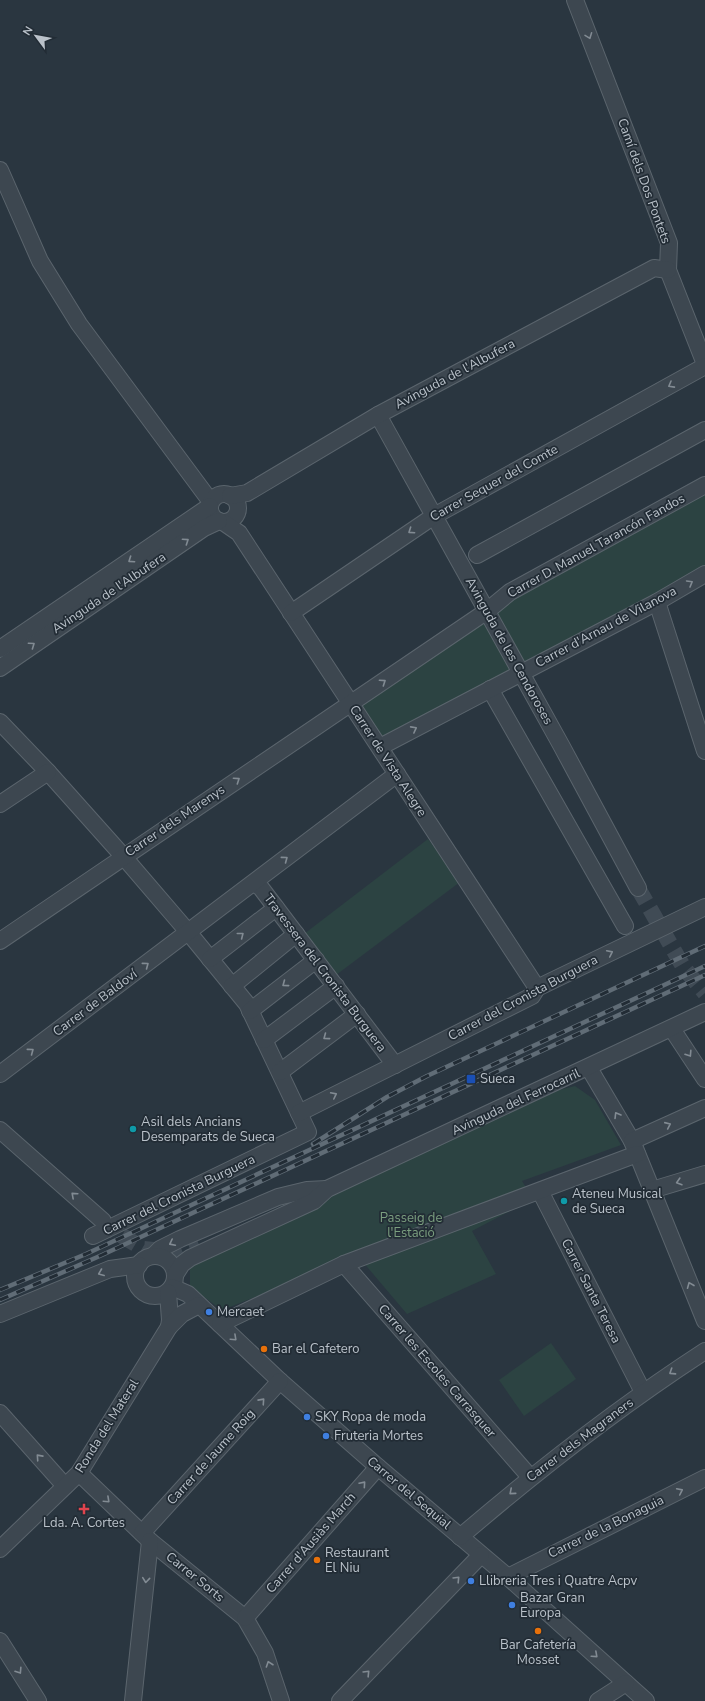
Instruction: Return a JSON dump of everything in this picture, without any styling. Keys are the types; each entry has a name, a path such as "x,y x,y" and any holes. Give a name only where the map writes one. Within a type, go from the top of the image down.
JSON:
{"street":[{"name":"Camí dels Dos Pontets","path":"575,0 670,243 668,270 705,365"},
{"path":"0,170 40,261 79,324 194,478 218,499 236,502 229,517"},
{"name":"Avinguda de l'Albufera","path":"0,649 218,499 247,492 378,415 654,268 668,270"},
{"name":"Carrer Sequer del Comte","path":"290,613 434,516 705,365"},
{"name":"Avinguda de les Cendoroses","path":"378,415 638,888"},
{"path":"477,555 705,430"},
{"name":"Carrer D. Manuel Tarancón Fandos","path":"351,704 487,611 510,592 705,485"},
{"path":"229,517 247,492"},
{"path":"218,499 211,516 229,517"},
{"name":"Avinguda de l'Albufera","path":"0,668 204,528 229,517"},
{"name":"Carrer de Vista Alegre","path":"229,517 239,524 239,533 290,613 380,747 537,988"},
{"name":"Carrer d'Arnau de Vilanova","path":"380,747 520,672 657,602 705,574"},
{"path":"657,602 705,750"},
{"path":"490,688 625,926"},
{"name":"Carrer dels Marenys","path":"0,941 123,856 351,704"},
{"path":"0,722 48,772 123,856 232,986 250,1011 299,1113"},
{"path":"0,804 48,772"},
{"name":"Carrer de Baldoví","path":"0,1074 189,933 397,774"},
{"name":"Travessera del Cronista Burguera","path":"254,883 261,888 394,1065"},
{"name":"Carrer del Cronista Burguera","path":"93,1236 308,1132 299,1113 532,996 537,988 705,907"},
{"path":"210,959 276,908"},
{"path":"232,986 296,934"},
{"path":"250,1011 316,960"},
{"path":"264,1040 336,986"},
{"name":"Avinguda del Ferrocarril","path":"327,1190 672,1029 705,1012"},
{"path":"280,1072 357,1014"},
{"path":"672,1029 705,1079"},
{"path":"589,1068 635,1147 705,1321"},
{"path":"220,1324 344,1264 540,1191 635,1147 705,1108"},
{"path":"0,1130 103,1221"},
{"path":"652,1190 705,1174"},
{"path":"0,1314 110,1269 139,1265 153,1256 160,1249 180,1239 278,1197 307,1190 327,1190"},
{"path":"198,1242 287,1203 307,1190"},
{"path":"139,1265 135,1277 140,1290 152,1296 159,1296 172,1285 182,1264 190,1258 314,1201 327,1190"},
{"name":"Carrer Santa Teresa","path":"540,1191 643,1392"},
{"path":"153,1256 168,1261 172,1285 169,1327"},
{"name":"Carrer les Escoles Carrasquer","path":"344,1264 530,1477"},
{"name":"Carrer del Sequial","path":"172,1285 188,1294 280,1381 378,1467 508,1577 646,1701"},
{"name":"Ronda del Materal","path":"0,1549 79,1473 169,1327 182,1314 199,1305"},
{"name":"Carrer dels Magraners","path":"460,1537 530,1477 643,1392 705,1351"},
{"name":"Carrer de Jaume Roig","path":"146,1537 280,1381"},
{"path":"0,1413 65,1486"},
{"name":"Carrer d'Ausiàs March","path":"245,1618 378,1467"},
{"name":"Carrer Sorts","path":"79,1473 146,1537 245,1618 265,1653 282,1701"},
{"name":"Carrer de la Bonaguia","path":"508,1577 705,1478"},
{"path":"133,1701 146,1537"},
{"path":"340,1701 481,1555"},
{"path":"0,1641 38,1701"},
{"path":"598,1701 626,1683"}],"green space":[{"path":"705,488 705,568 522,668 491,612 512,594"},
{"path":"484,616 516,672 381,742 355,704"},
{"path":"428,839 460,882 336,975 304,934"},
{"name":"Passeig de l'Estació","path":"575,1086 595,1100 621,1145 522,1181 533,1199 472,1231 496,1274 407,1314 357,1255 328,1269 222,1310 190,1287 190,1267 204,1255 559,1090"},
{"path":"551,1343 576,1379 524,1416 499,1380"}],"tunnel":[{"path":"638,888 684,968 705,993"},
{"path":"103,1221 111,1229 144,1249 174,1252 198,1242"}],"railway":[{"path":"313,1144 387,1097 427,1076 705,946"},
{"path":"0,1290 86,1254 705,966"},
{"path":"0,1300 102,1255 705,975"}],"place":[{"name":"Sueca","path":"471,1079"},
{"name":"Asil dels Ancians Desemparats de Sueca","path":"133,1129"},
{"name":"Ateneu Musical de Sueca","path":"564,1201"},
{"name":"Mercaet","path":"209,1312"},
{"name":"Bar el Cafetero","path":"264,1349"},
{"name":"SKY Ropa de moda","path":"307,1417"},
{"name":"Fruteria Mortes","path":"326,1436"},
{"name":"Lda. A. Cortes","path":"84,1509"},
{"name":"Restaurant El Niu","path":"317,1560"},
{"name":"Llibreria Tres i Quatre Acpv","path":"471,1581"},
{"name":"Bazar Gran Europa","path":"512,1605"},
{"name":"Bar Cafetería Mosset","path":"538,1631"}]}
